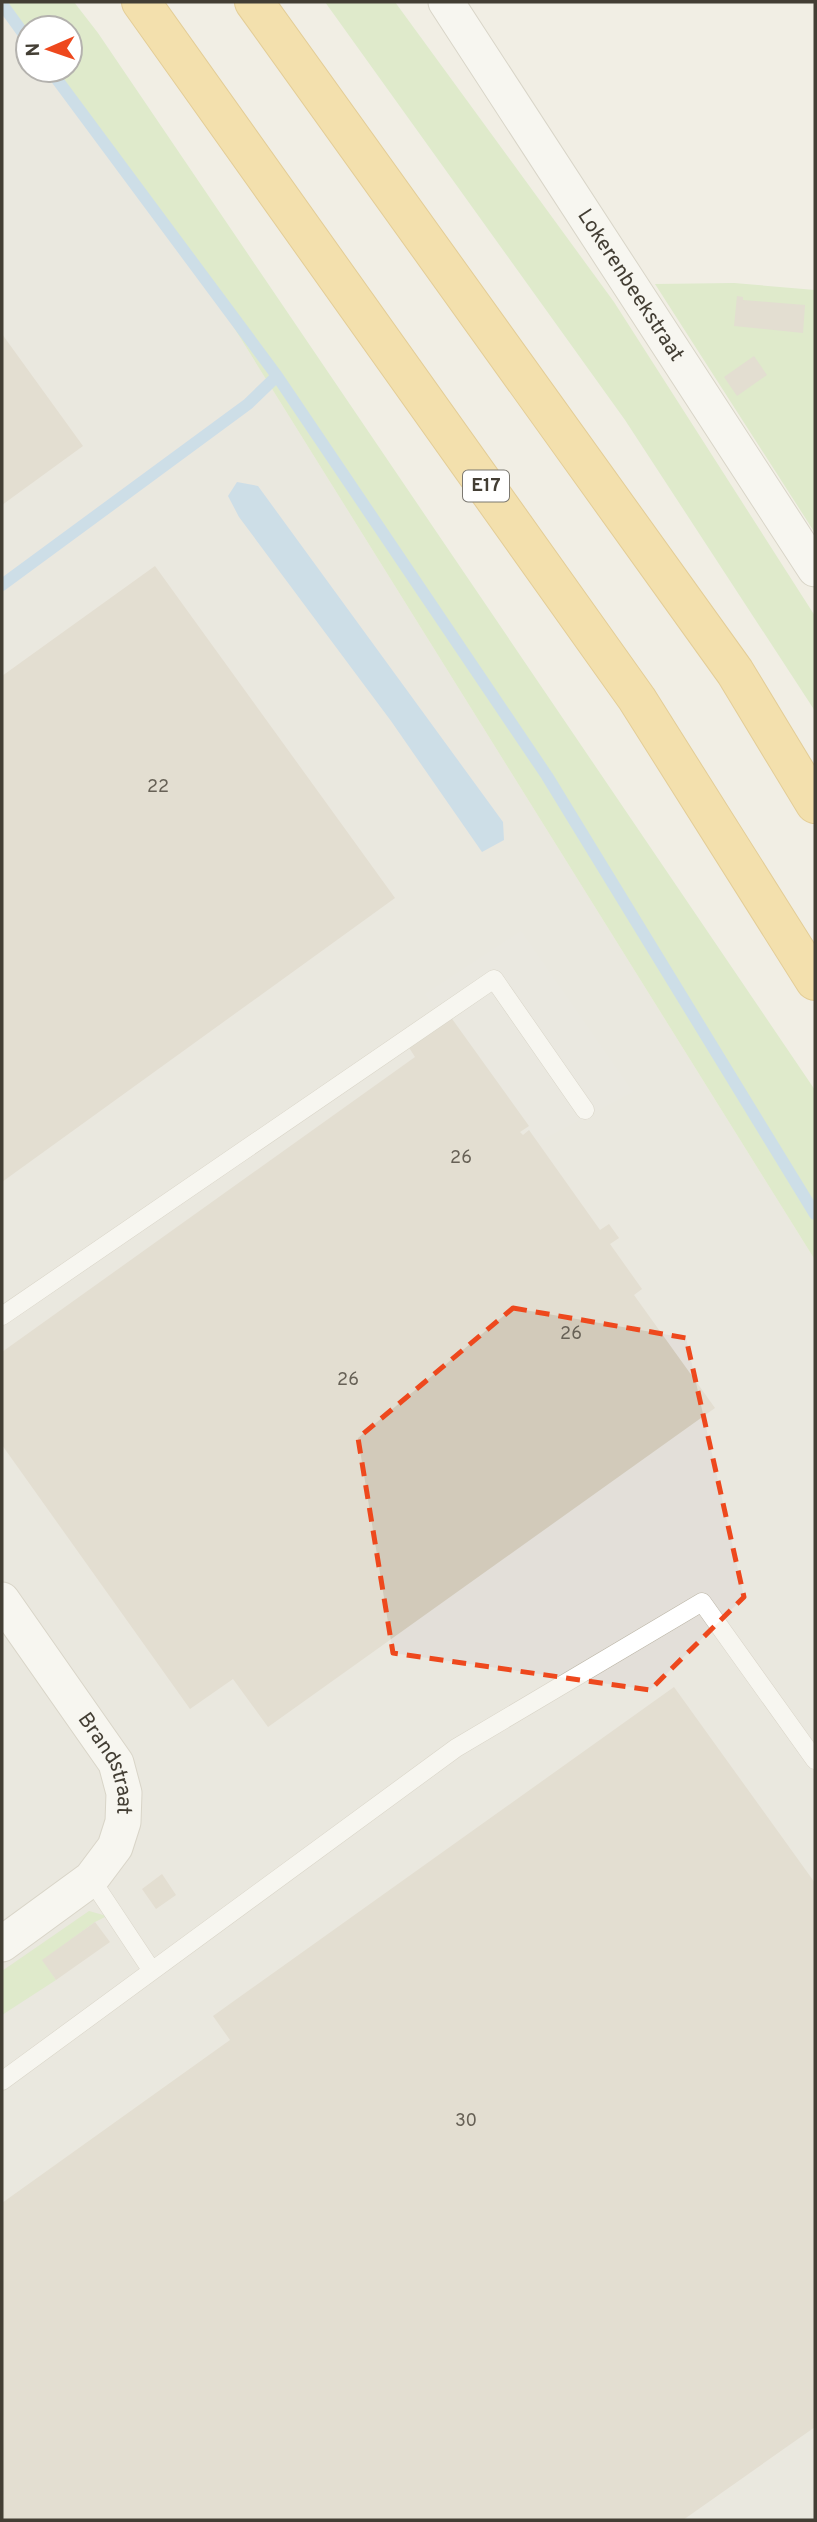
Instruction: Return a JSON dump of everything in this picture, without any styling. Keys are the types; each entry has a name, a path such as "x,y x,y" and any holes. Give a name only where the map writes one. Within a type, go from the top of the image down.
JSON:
{"highway":[{"name":"E17","path":"141,2 637,699 815,981"},
{"path":"254,2 735,672 815,804"}],"street":[{"name":"Lokerenbeekstraat","path":"446,2 815,569"},
{"name":"Brandstraat","path":"2,1600 116,1763 124,1793 123,1822 115,1847 91,1879 2,1944"}],"lane":[{"path":"2,1316 494,979 585,1110"},
{"path":"2,2081 456,1748 702,1602 815,1760"},
{"path":"91,1879 152,1971"}],"highlighted area":[{"path":"513,1308 686,1338 744,1597 650,1690 393,1653 358,1438"}],"shaded area":[{"path":"2,10 14,26 14,84 59,84 183,246 815,1260 815,2520 2,2520"},
{"path":"521,931 633,1092 536,1143 425,994"}],"green space":[{"path":"2,2 74,2 83,14 14,14 14,26 2,10"},
{"path":"325,2 395,2 614,302 815,616 815,711 625,420"},
{"path":"84,15 815,1090 815,1260 183,246 59,84 84,84"},
{"path":"734,283 815,290 815,533 655,284"},
{"path":"89,1911 107,1916 43,1960 56,1980 2,2015 2,1971"}],"water":[{"path":"237,482 258,486 503,822 504,840 482,852 391,721 239,517 228,496"}],"building":[{"path":"737,296 743,297 743,300 805,305 803,333 734,326"},
{"path":"2,334 83,446 2,505"},
{"path":"754,356 767,375 737,396 724,377"},
{"path":"155,566 395,898 2,1182 2,676"},
{"path":"450,1016 529,1126 520,1132 523,1135 529,1130 600,1230 609,1224 619,1238 610,1244 642,1289 634,1295 715,1408 268,1727 233,1679 190,1709 2,1445 2,1352 415,1057 408,1046"},
{"path":"674,1687 815,1883 815,2427 683,2520 2,2520 2,2203 230,2040 213,2016"},
{"path":"162,1874 176,1895 156,1909 142,1889"},
{"path":"95,1922 110,1942 56,1980 42,1960"}],"waterway":[{"path":"2,4 14,21"},
{"path":"60,84 277,376"},
{"path":"2,585 248,404 277,376 547,776 815,1214"}]}
